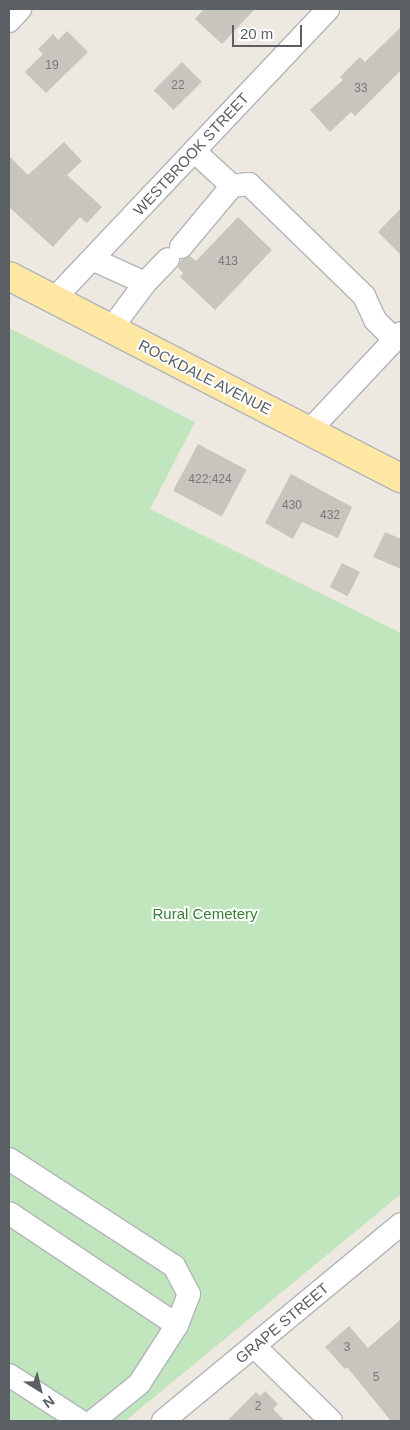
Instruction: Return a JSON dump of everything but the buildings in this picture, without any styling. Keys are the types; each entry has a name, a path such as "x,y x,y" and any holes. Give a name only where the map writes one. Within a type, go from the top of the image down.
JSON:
{"main road":[{"name":"ROCKDALE AVENUE","path":"9,276 401,478"}],"street":[{"path":"9,20 20,9"},
{"name":"WESTBROOK STREET","path":"54,299 328,9"},
{"path":"194,150 232,186"},
{"path":"111,329 145,282 175,253 232,186 249,184 364,296 375,320 398,337 309,431"},
{"path":"92,259 145,282"},
{"path":"9,1159 174,1266 188,1294 177,1325 139,1384 93,1421"},
{"path":"9,1213 177,1325"},
{"name":"GRAPE STREET","path":"163,1421 401,1224"},
{"path":"254,1346 331,1421"},
{"path":"9,1375 80,1421"}],"green space":[{"name":"Rural Cemetery","path":"9,328 195,422 150,509 401,633 401,1194 125,1421 9,1421"}]}
